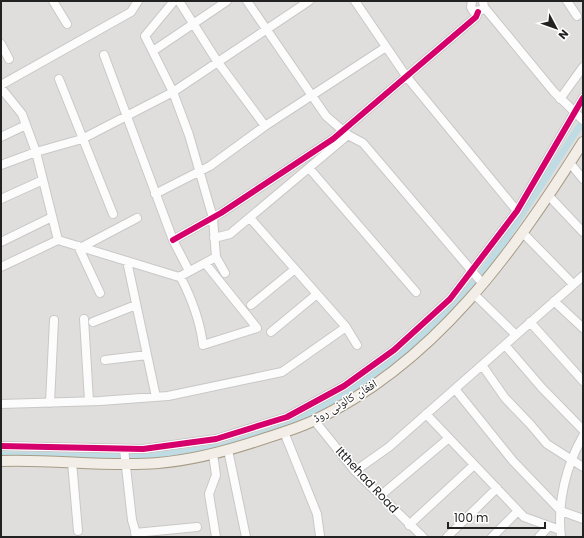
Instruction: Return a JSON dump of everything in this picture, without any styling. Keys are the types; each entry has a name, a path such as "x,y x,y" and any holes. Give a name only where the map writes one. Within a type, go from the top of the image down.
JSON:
{"main road":[{"name":"افغان کالونی روڈ","path":"1,461 125,464 159,463 214,454 284,432 314,420 358,396 411,358 475,295 570,164 583,142"}],"street":[{"path":"53,1 67,24"},
{"path":"58,240 36,152 22,114 1,86 131,12 138,1"},
{"path":"174,1 145,36 173,92 189,135 213,218 216,257 225,273"},
{"path":"179,1 217,61 265,126"},
{"path":"153,51 226,1"},
{"path":"247,1 326,116 346,133 363,143 483,284"},
{"path":"1,165 36,152 82,140 173,92 217,61 267,30 309,1"},
{"path":"355,1 406,76 517,210"},
{"path":"470,1 471,7 474,11 482,6"},
{"path":"567,1 577,16"},
{"path":"214,238 230,234 309,168 406,76 476,17 482,6"},
{"path":"482,6 560,99 583,120"},
{"path":"1,44 10,59"},
{"path":"155,194 210,166 265,126 386,47"},
{"path":"104,55 173,240 189,271"},
{"path":"560,99 583,67"},
{"path":"59,79 82,140 113,214"},
{"path":"1,446 143,449 216,439 287,417 344,386 394,350 450,299 473,273 517,210 583,98"},
{"path":"1,137 26,125"},
{"path":"173,240 213,218 346,133"},
{"path":"570,164 583,179"},
{"path":"309,168 416,292"},
{"path":"1,199 43,180"},
{"path":"548,195 583,232"},
{"path":"1,242 52,217"},
{"path":"80,247 137,218"},
{"path":"250,218 346,327 357,345"},
{"path":"522,232 574,284"},
{"path":"1,268 58,240 180,276 216,257"},
{"path":"80,247 100,293"},
{"path":"127,261 156,397"},
{"path":"180,276 193,302 202,330 203,345 257,328 205,263"},
{"path":"251,305 295,269"},
{"path":"355,471 389,447 583,276"},
{"path":"271,332 317,294"},
{"path":"475,295 516,335"},
{"path":"554,301 583,328"},
{"path":"92,322 136,305"},
{"path":"84,319 89,401"},
{"path":"50,402 54,320"},
{"path":"530,322 583,381"},
{"path":"1,404 156,397 282,372 346,327"},
{"path":"505,345 542,388 583,430"},
{"path":"105,360 147,355"},
{"path":"482,365 505,398 547,444 583,467"},
{"path":"455,389 513,461 561,511 583,518"},
{"path":"426,414 524,517 550,526 561,534"},
{"name":"Itthehad Road","path":"314,420 355,471 423,537"},
{"path":"284,432 317,514 320,536"},
{"path":"561,534 561,511 566,475 571,460 583,436"},
{"path":"380,496 449,438"},
{"path":"124,449 132,520 136,535 197,527"},
{"path":"228,450 246,537"},
{"path":"214,454 216,475 209,494 216,537"},
{"path":"72,462 78,530"},
{"path":"409,524 474,465"},
{"path":"447,537 497,488"},
{"path":"492,537 518,511"},
{"path":"539,537 550,526"}],"shaded area":[{"path":"1,1 583,1 583,537 1,537"}],"waterway":[{"path":"1,455 146,457 221,447 290,425 346,392 399,357 455,304 479,277 499,249 583,121"}],"cycle path":[{"path":"173,240 221,213 333,139 476,17 478,12"},
{"path":"1,446 143,449 216,439 287,417 344,386 394,350 450,299 517,211 583,98"}]}
